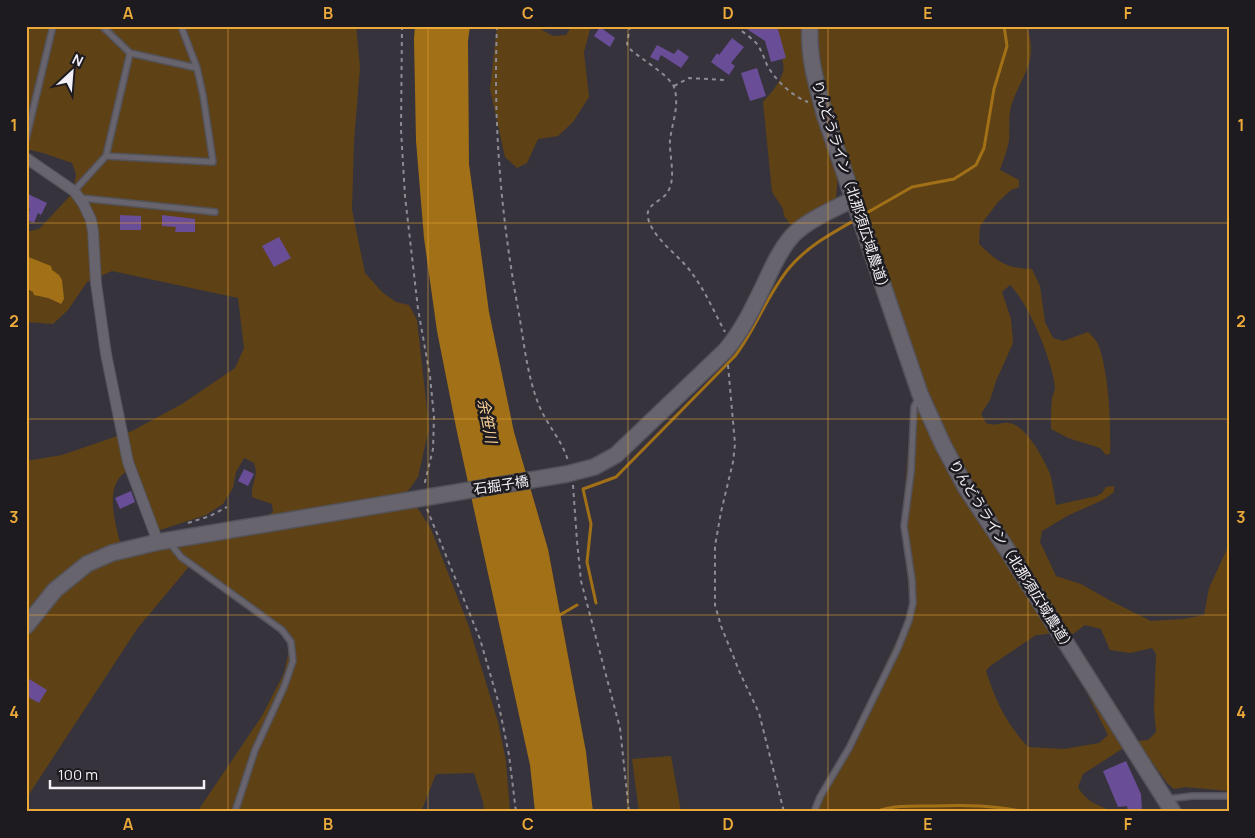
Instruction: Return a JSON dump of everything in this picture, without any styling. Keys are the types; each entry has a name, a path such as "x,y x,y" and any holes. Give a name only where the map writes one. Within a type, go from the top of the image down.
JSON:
{"street":[{"name":"りんどうライン（北那須広域農道）","path":"810,26 809,43 814,75 822,103 920,394 943,445 966,488 1169,806"},
{"path":"26,158 77,195 91,220 96,283 106,354 128,462 163,541"},
{"name":"石掘子橋","path":"26,626 55,590 87,564 112,553 163,541 570,474 594,467 616,455 738,336 778,255 794,234 814,219 853,199"}],"lane":[{"path":"26,139 53,26"},
{"path":"102,26 130,53 197,68"},
{"path":"106,156 214,162 197,68 181,26"},
{"path":"130,53 106,156 77,195 215,212"},
{"path":"814,812 820,797 853,739 898,648 909,620 913,603 912,580 904,526 911,472 914,408 920,394"},
{"path":"163,541 181,557 282,630 291,642 293,661 284,687 255,750 235,812"},
{"path":"1169,806 1192,796 1229,796"}],"path":[{"path":"402,26 401,130 406,196 418,309 430,376 434,417 428,497 433,521 480,639 498,701 509,755 516,812"},
{"path":"497,26 498,152 501,198 512,274 530,376 537,401 566,453 570,474 581,581 620,728 629,812"},
{"path":"630,26 627,44 631,50 667,78 674,86 676,108 670,141 671,182 667,194 651,205 647,215 654,230 696,279 729,346 734,444 733,462 720,512 715,546 716,605 721,626 759,713 784,812"},
{"path":"736,26 755,42 762,51 768,66 785,88 800,99 812,103 822,103"},
{"path":"674,86 689,78 725,80"},
{"path":"187,524 227,508"}],"shaded area":[{"path":"26,26 356,26 360,67 354,142 352,210 365,273 382,292 396,302 409,305 417,320 429,428 418,477 408,491 350,506 316,512 321,523 417,507 431,529 469,627 498,722 506,761 510,812 484,812 483,802 474,773 436,774 421,812 197,812 262,716 284,673 292,636 192,563 137,629 26,799 26,461 62,455 132,431 182,404 235,368 244,348 238,298 112,271 87,282 68,310 53,324 26,322 26,288 61,304 63,292 59,275 26,256 26,232 39,229 69,197 74,187 76,174 72,163 26,149","holes":["244,458 254,463 256,473 252,497 272,504 273,512 251,529 123,553 113,506 113,494 116,483 123,474 133,469 157,531 206,515 223,504 233,488 236,472"]},
{"path":"497,26 535,26 553,36 566,35 572,26 591,26 584,52 589,97 573,122 558,136 538,139 527,163 517,168 505,157 490,89"},
{"path":"769,26 1026,26 1030,38 1030,57 1011,107 1009,141 1000,170 1019,180 1019,187 1011,190 998,202 980,226 979,244 1002,263 1032,269 1040,286 1045,322 1053,338 1063,341 1088,332 1097,342 1102,356 1107,383 1110,413 1110,454 1106,455 1100,448 1068,438 1051,429 1052,398 1055,387 1053,376 1032,319 1025,305 1010,285 1002,292 1011,319 1013,343 996,381 990,400 981,414 986,423 993,425 1009,423 1015,425 1028,436 1039,452 1050,474 1056,505 1097,496 1106,487 1114,486 1114,492 1103,500 1069,515 1042,531 1040,542 1056,576 1081,584 1151,621 1183,619 1204,615 1209,588 1229,545 1229,791 1185,787 1174,789 1167,783 1137,741 1148,740 1156,732 1154,708 1156,654 1152,648 1130,653 1110,650 1101,629 1085,625 1073,634 1059,632 1036,635 990,666 986,671 1002,712 1028,747 1064,749 1099,743 1108,735 1087,693 1121,744 1122,749 1083,774 1078,787 1089,800 1114,812 817,812 822,799 854,745 858,723 903,627 910,604 902,522 912,405 920,386 838,175 836,198 820,210 792,226 784,216 783,209 772,192 763,102 780,80 784,67"},
{"path":"671,756 681,812 639,812 632,759"}],"water":[{"name":"余笹川","path":"415,26 470,26 468,41 469,164 489,312 514,432 548,549 586,752 593,812 535,812 530,765 457,432 437,331 424,238 416,141"},
{"path":"26,256 51,266 52,270 59,275 62,280 64,299 61,304 48,298 34,295 33,292 26,288"}],"building":[{"path":"742,26 777,26 786,58 771,62 765,41"},
{"path":"600,27 615,38 610,47 594,36"},
{"path":"732,38 744,47 731,63 735,66 729,75 711,62"},
{"path":"657,45 674,54 678,49 689,57 681,68 661,55 658,61 650,57"},
{"path":"757,68 766,96 750,101 741,73"},
{"path":"26,193 47,203 41,215 38,213 34,223 26,220 30,209 26,207"},
{"path":"120,215 141,216 141,230 120,230"},
{"path":"162,215 195,219 195,232 175,232 176,227 162,226"},
{"path":"279,237 291,258 274,267 262,246"},
{"path":"244,469 254,474 248,486 238,481"},
{"path":"131,491 135,502 120,509 115,498"},
{"path":"29,679 47,690 39,703 26,696 26,684"},
{"path":"1126,761 1141,794 1142,811 1128,812 1127,806 1118,807 1103,771"}],"waterway":[{"path":"863,215 912,187 954,179 976,165 984,148 994,89 1007,46 1004,26"},
{"path":"596,603 587,562 591,524 583,489 616,477 735,356 782,277 797,259 812,246 855,220"},
{"path":"558,616 577,605"},
{"path":"875,812 904,806 991,807 1025,812"}]}
